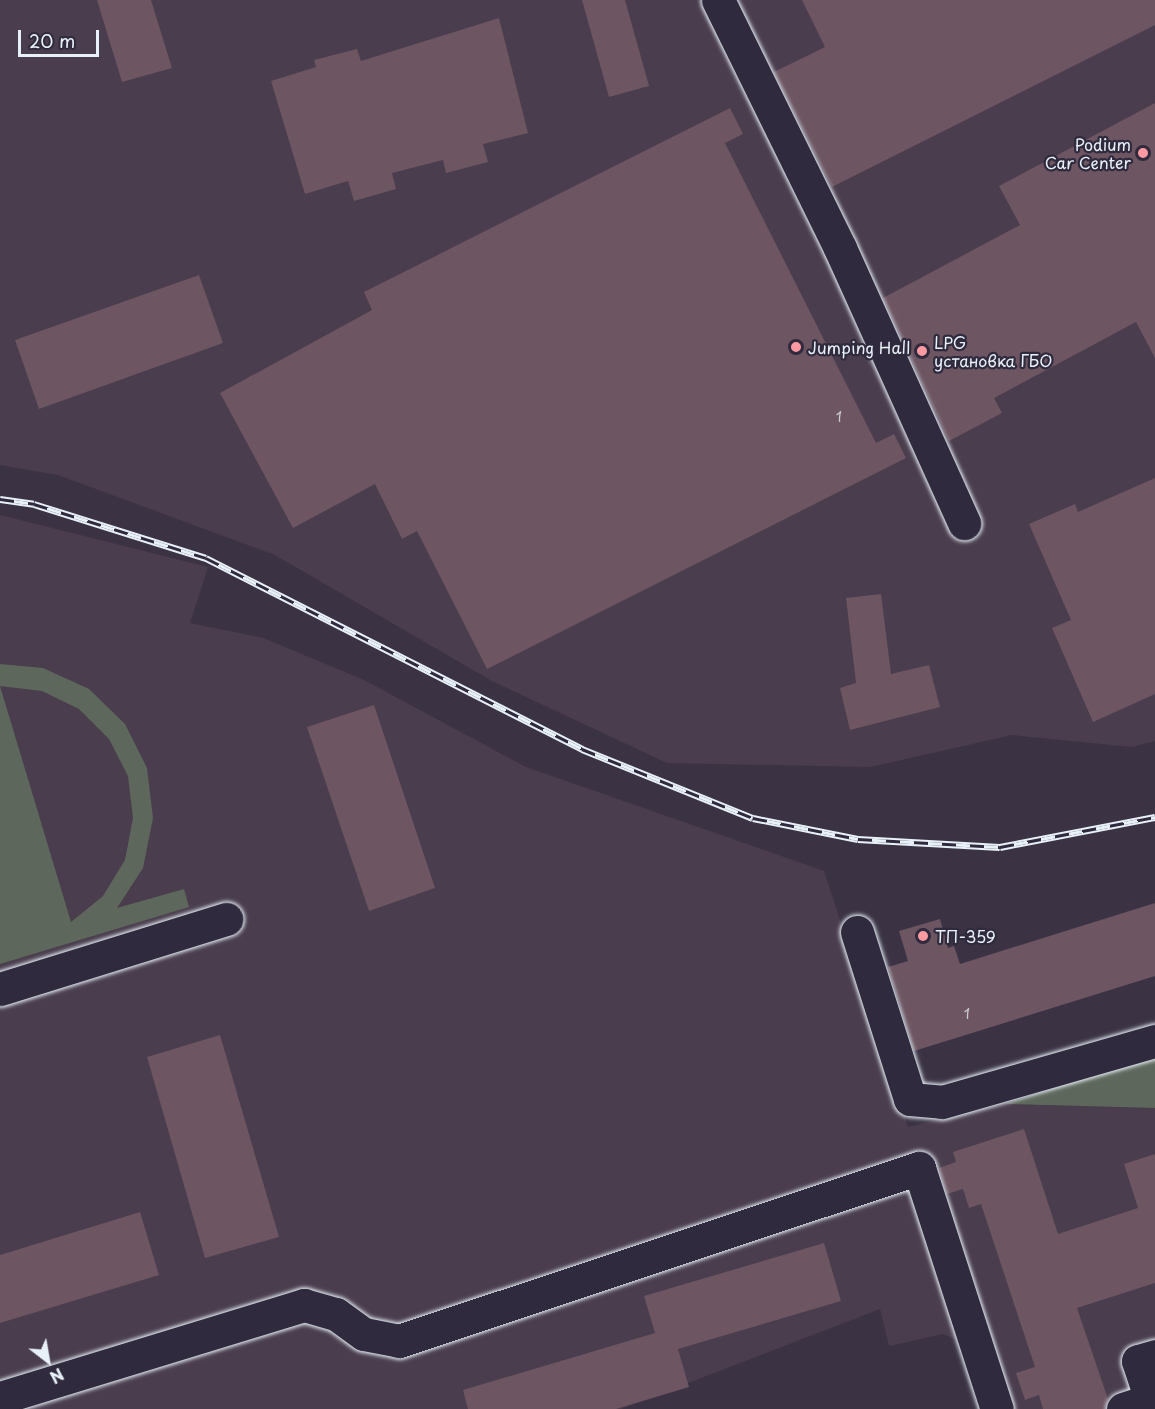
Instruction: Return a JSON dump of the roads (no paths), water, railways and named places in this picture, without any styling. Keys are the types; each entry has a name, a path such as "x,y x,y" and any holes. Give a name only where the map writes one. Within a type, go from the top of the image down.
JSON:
{"lane":[{"path":"718,0 840,248 964,523"},
{"path":"0,989 226,919"},
{"path":"857,932 910,1100 942,1102 1155,1041"},
{"path":"0,1398 304,1305 336,1314 364,1334 399,1341 919,1168 997,1409"},
{"path":"1123,1409 1151,1400 1138,1361 1155,1356"}],"railway":[{"path":"0,499 34,504 206,558 582,749 753,818 858,839 1000,847 1155,817"}],"place":[{"name":"Podium Car Center","path":"1143,153"},
{"name":"Jumping Hall","path":"796,347"},
{"name":"LPG установка ГБО","path":"922,351"},
{"name":"ТП-359","path":"923,936"}]}
